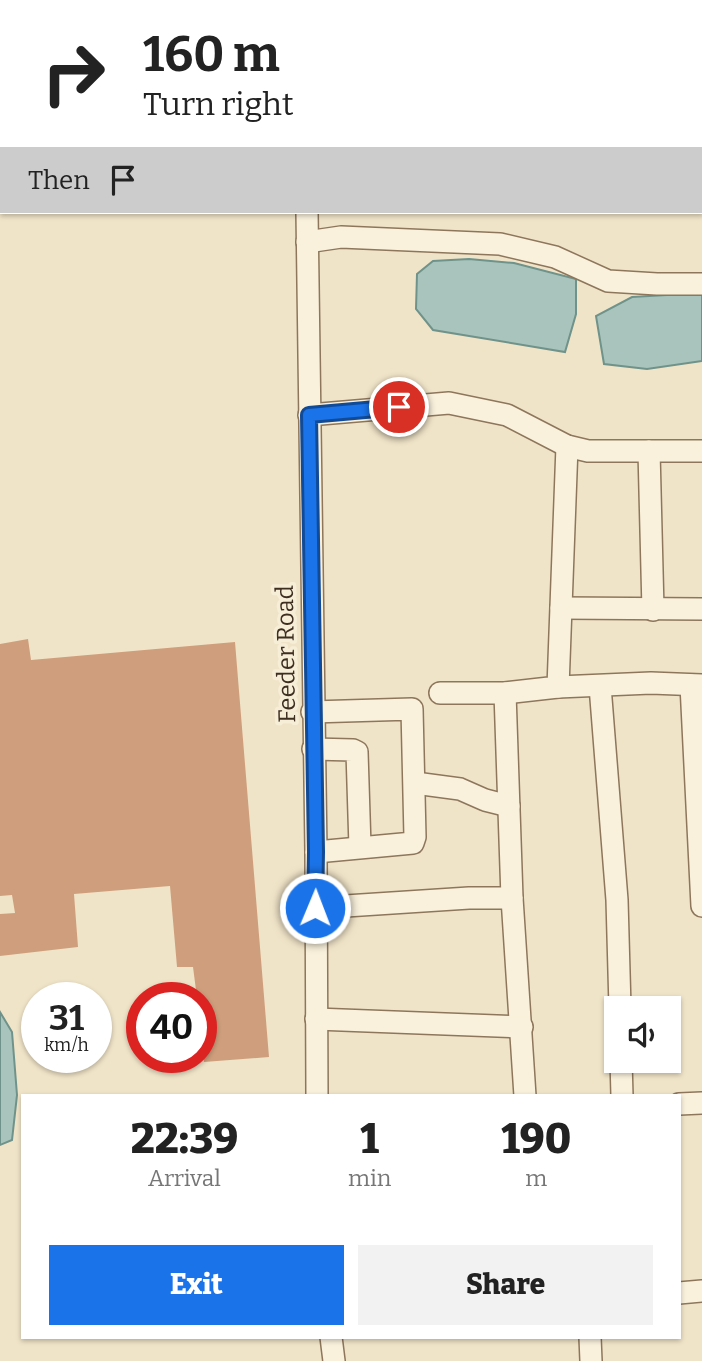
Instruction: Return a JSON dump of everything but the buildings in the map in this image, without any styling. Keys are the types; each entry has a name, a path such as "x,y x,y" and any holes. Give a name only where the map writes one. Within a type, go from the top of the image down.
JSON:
{"street":[{"name":"Feeder Road","path":"307,214 317,1094"},
{"path":"307,242 341,237 500,244 555,257 608,281 702,284"},
{"path":"309,415 449,403 507,415 566,446 588,451 702,451"},
{"path":"558,687 566,446"},
{"path":"649,451 653,610"},
{"path":"561,608 702,609"},
{"path":"440,693 505,693 558,687 651,683 697,685 702,906"},
{"path":"600,686 617,900 620,996"},
{"path":"505,693 512,898 525,1094"},
{"path":"313,712 412,709 415,783 415,837 412,843 316,852"},
{"path":"313,749 357,752 360,847"},
{"path":"415,783 460,789 485,800 509,806"},
{"path":"315,908 470,898 512,898"},
{"path":"316,1019 522,1027"},
{"path":"621,1073 622,1094"},
{"path":"681,1104 702,1103"},
{"path":"681,1293 702,1291"},
{"path":"331,1339 334,1361"},
{"path":"590,1339 591,1361"}],"water":[{"path":"469,259 514,263 576,279 576,314 565,352 433,330 416,309 417,274 433,261"},
{"path":"702,293 702,361 647,369 604,364 596,316 632,297"},
{"path":"0,1012 12,1032 17,1095 12,1140 0,1145"}],"route":[{"path":"315,908 309,415 399,407"}]}
